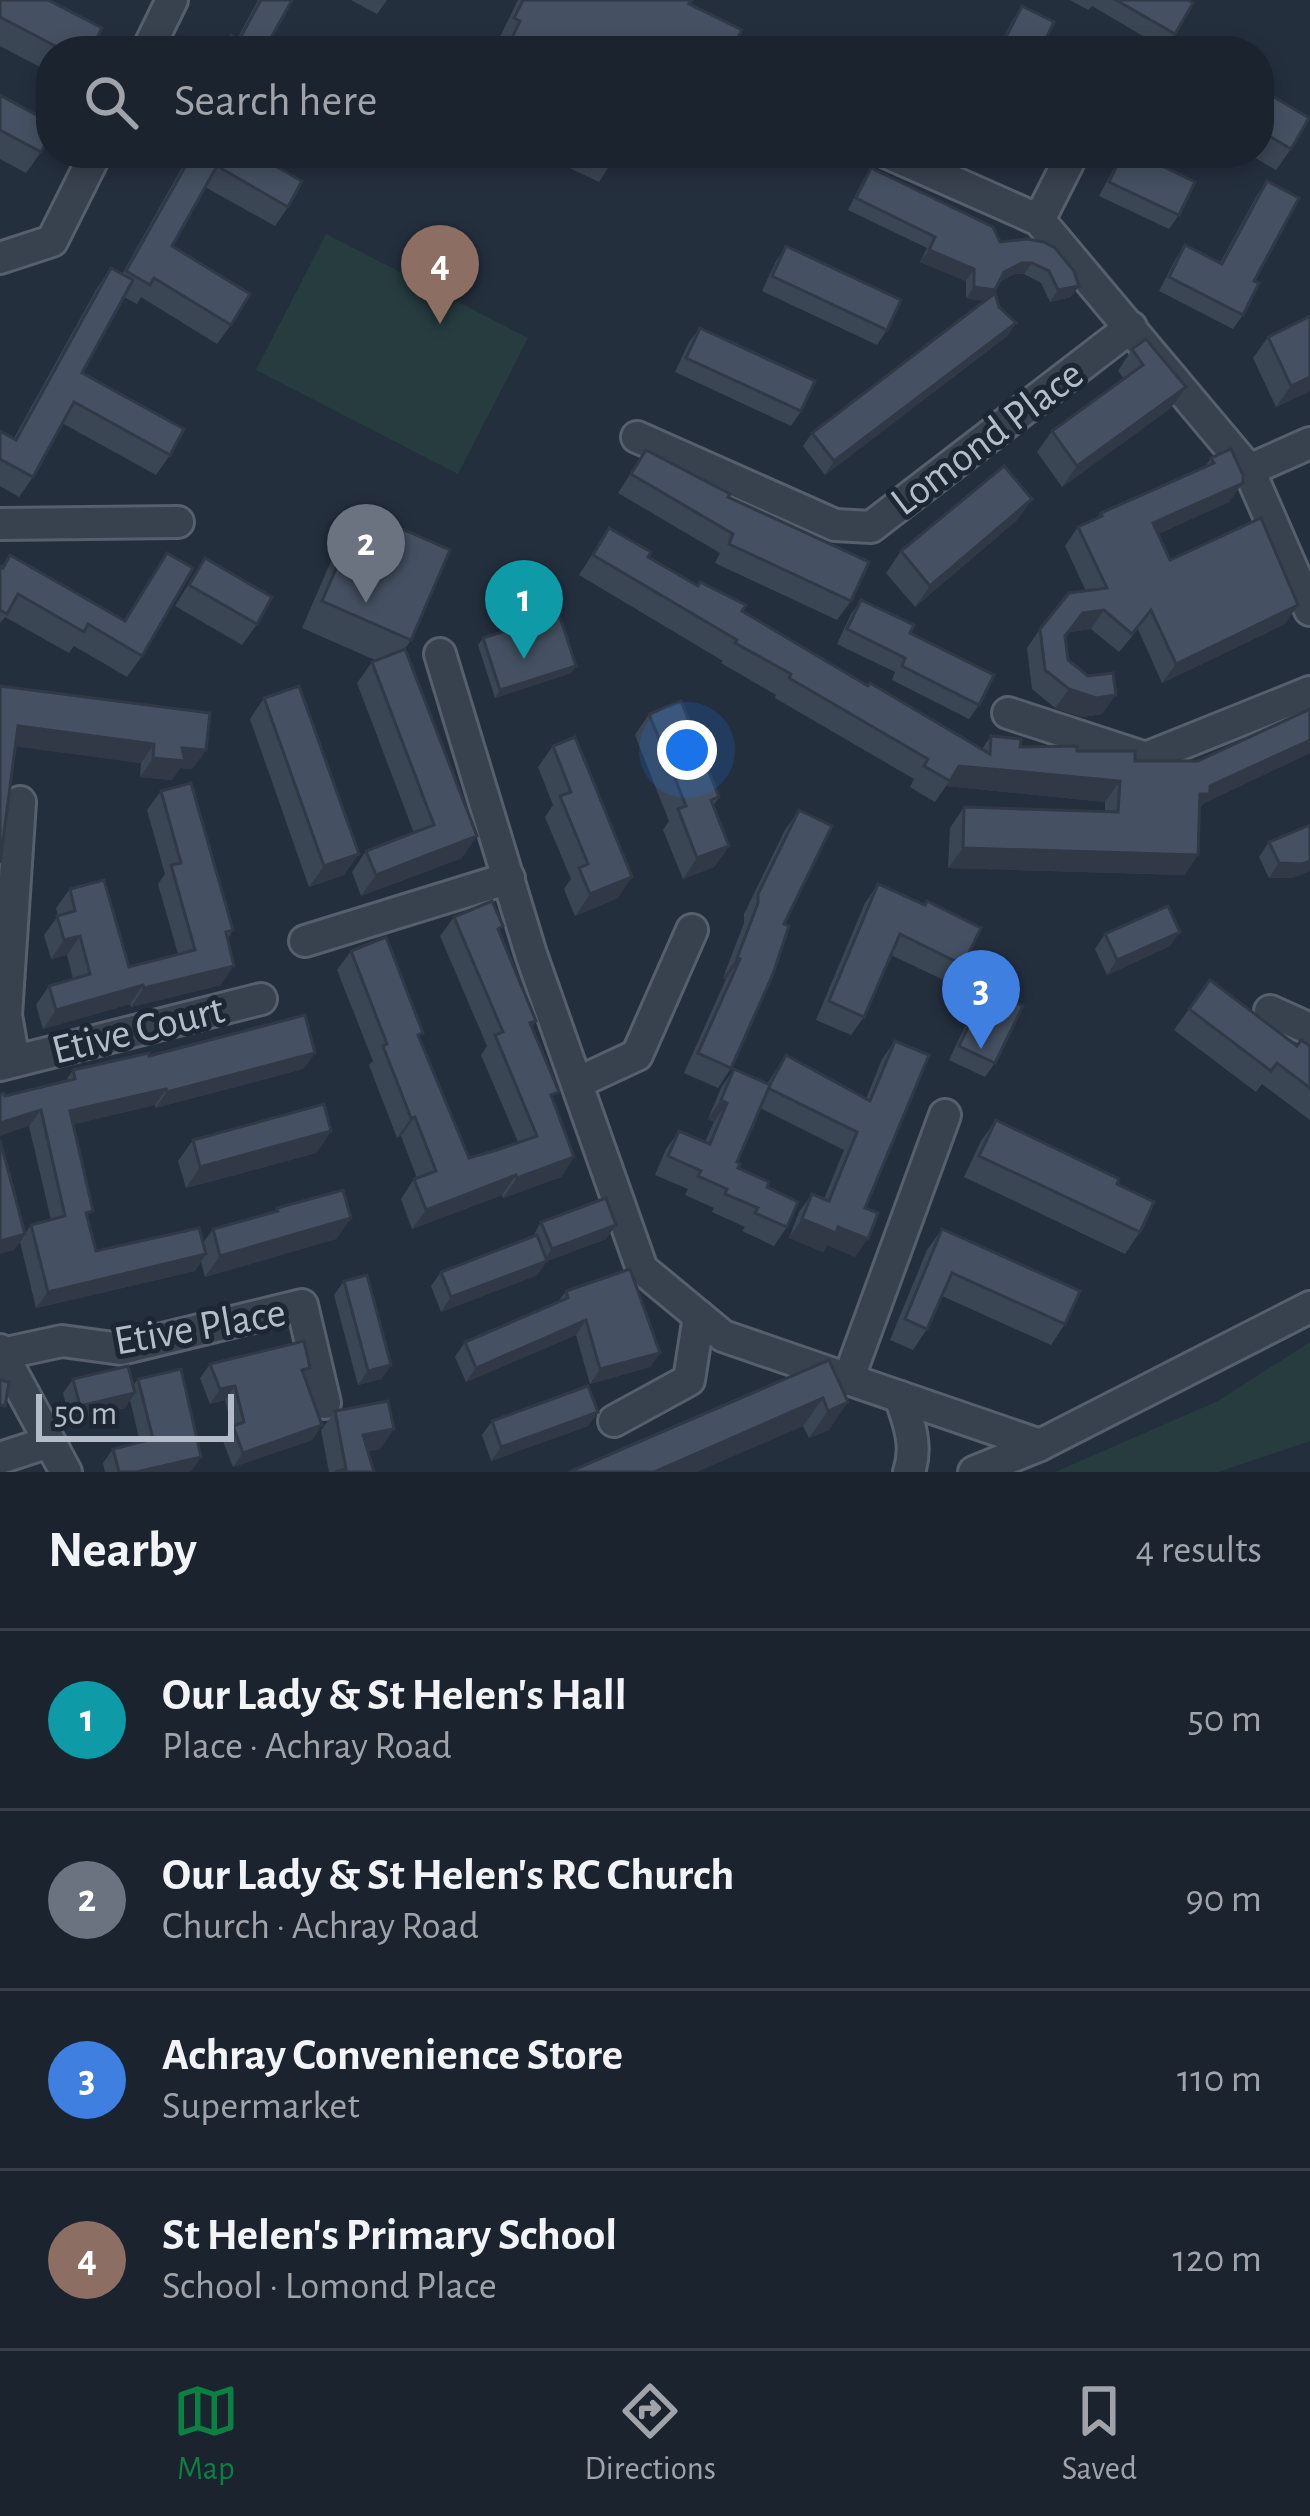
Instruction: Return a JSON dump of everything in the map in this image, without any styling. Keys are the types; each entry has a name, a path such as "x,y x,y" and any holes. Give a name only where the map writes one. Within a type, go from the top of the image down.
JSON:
{"street":[{"path":"154,36 172,0"},
{"path":"0,259 52,241 88,168"},
{"path":"922,168 1039,220 1250,470 1310,610"},
{"path":"1039,220 1065,168"},
{"name":"Lomond Place","path":"637,437 835,525 871,526 1131,327"},
{"path":"1250,470 1310,442"},
{"path":"0,524 178,522"},
{"path":"440,654 531,954 642,1269 723,1336 1040,1445"},
{"path":"1008,713 1146,758 1310,692"},
{"name":"Etive Court","path":"20,802 7,1063 261,1000"},
{"path":"305,941 509,878"},
{"path":"577,1083 637,1055 692,930"},
{"path":"1270,1011 1310,1029"},
{"path":"848,1380 944,1115"},
{"name":"Etive Place","path":"1,1352 62,1341 121,1349 302,1305 325,1403"},
{"path":"974,1472 1040,1445 1310,1307"},
{"path":"614,1421 689,1380 699,1316"},
{"path":"1,1352 66,1472"},
{"path":"900,1397 911,1427 909,1472"},
{"path":"0,1458 49,1442"}],"green space":[{"path":"326,234 528,338 458,474 256,370"},
{"path":"1310,1342 1310,1441 1218,1472 1055,1472 1218,1401"}],"building":[{"path":"0,0 48,0 102,28 98,36 36,36 0,17"},
{"path":"261,0 292,0 272,36 241,36"},
{"path":"523,0 692,0 689,4 742,30 739,36 513,36 520,21 514,18"},
{"path":"1116,0 1188,0 1193,3 1175,34"},
{"path":"1022,6 1054,22 1047,36 1007,36"},
{"path":"0,95 36,115 36,149 0,130"},
{"path":"1274,97 1309,118 1291,149 1274,139"},
{"path":"184,168 216,168 172,246 250,294 231,325 154,278 150,285 126,271"},
{"path":"220,168 279,168 302,181 288,207"},
{"path":"871,168 993,227 1000,242 1027,239 1055,248 1074,271 1079,286 1058,290 1049,271 1022,263 1004,272 995,290 974,287 974,269 929,250 935,237 856,198"},
{"path":"1116,168 1166,168 1195,182 1179,215 1109,182"},
{"path":"1267,181 1299,198 1254,281 1259,283 1243,315 1169,277 1185,245 1222,264"},
{"path":"786,246 901,300 887,330 772,276"},
{"path":"111,268 133,280 82,373 184,429 170,455 74,402 33,477 0,459 0,431 16,440"},
{"path":"995,293 999,307 1016,323 834,461 812,433"},
{"path":"1310,316 1310,377 1291,386 1268,337"},
{"path":"700,328 815,381 801,411 686,358"},
{"path":"1146,339 1186,387 1077,466 1052,431 1143,365 1132,349"},
{"path":"1231,449 1243,483 1153,523 1170,560 1261,518 1298,605 1176,664 1151,610 1132,634 1104,610 1083,613 1065,636 1068,660 1088,676 1113,673 1116,695 1096,698 1069,689 1045,670 1040,629 1069,593 1107,588 1078,527 1214,463 1211,458"},
{"path":"646,450 730,494 728,497 869,562 851,601 729,544 733,534 631,474"},
{"path":"1004,466 1032,499 930,586 901,551"},
{"path":"361,511 450,550 411,640 322,601"},
{"path":"609,528 651,552 648,557 698,586 700,582 746,605 742,611 990,754 991,736 1021,739 1020,747 1135,751 1135,761 1198,761 1310,709 1310,740 1210,786 1210,794 1200,794 1198,855 963,848 964,807 1118,812 1120,781 959,766 950,781 924,766 928,759 593,555"},
{"path":"167,553 193,568 142,656 88,624 84,632 18,594 7,614 0,610 0,566 10,555 125,621"},
{"path":"205,558 272,597 257,624 189,585"},
{"path":"861,600 914,625 910,633 994,675 979,705 902,666 905,658 847,629"},
{"path":"559,614 576,666 500,690 483,638"},
{"path":"405,649 477,836 376,875 366,851 434,825 372,662"},
{"path":"0,686 210,713 206,750 182,748 185,761 153,758 154,744 18,726 0,863"},
{"path":"299,686 359,854 324,866 264,698"},
{"path":"681,701 719,797 711,800 729,846 697,858 678,809 686,806 649,714"},
{"path":"575,737 632,877 590,894 579,868 588,864 560,796 571,792 553,746"},
{"path":"191,783 233,930 226,932 234,966 56,1010 49,986 90,974 80,936 64,940 57,916 75,911 70,889 104,880 129,967 195,950 171,865 181,863 161,791"},
{"path":"799,810 832,826 784,924 789,926 773,974 731,1068 698,1053 740,959 758,894"},
{"path":"1310,825 1310,861 1279,863 1269,842"},
{"path":"878,884 925,905 927,901 981,928 963,965 900,934 864,1017 829,1001"},
{"path":"492,901 503,926 498,929 536,1021 530,1023 559,1092 551,1095 574,1157 426,1210 414,1179 436,1171 383,1046 387,1044 351,951 386,937 423,1033 418,1035 469,1158 537,1136 495,1035 503,1032 454,917"},
{"path":"1168,906 1180,932 1117,960 1105,934"},
{"path":"1210,980 1297,1046 1301,1040 1310,1046 1310,1088 1277,1063 1271,1071 1189,1009"},
{"path":"987,988 1023,1006 995,1063 959,1046"},
{"path":"305,1015 315,1053 167,1092 70,1111 93,1211 86,1213 96,1251 199,1228 206,1254 48,1292 31,1225 65,1216 41,1110 0,1123 0,1095 75,1079 73,1070 149,1056"},
{"path":"895,1041 929,1055 865,1208 878,1213 868,1239 838,1227 836,1233 802,1219 812,1194 829,1201 857,1132 768,1088 786,1055 870,1101"},
{"path":"734,1069 770,1085 737,1162 738,1168 798,1202 787,1227 755,1213 758,1208 725,1194 727,1189 698,1176 701,1171 668,1156 679,1131 710,1144 727,1103 721,1100"},
{"path":"324,1104 331,1131 200,1167 193,1140"},
{"path":"996,1120 1119,1179 1117,1184 1154,1202 1140,1232 979,1156"},
{"path":"0,1140 25,1234 0,1241"},
{"path":"343,1190 351,1218 220,1256 213,1229"},
{"path":"606,1198 616,1225 552,1249 541,1222"},
{"path":"942,1229 1080,1291 1065,1324 952,1273 927,1329 905,1319"},
{"path":"537,1235 547,1261 451,1297 441,1272"},
{"path":"630,1269 660,1353 600,1369 586,1320 476,1368 465,1342 568,1298 566,1291"},
{"path":"367,1275 391,1365 368,1371 344,1281"},
{"path":"304,1341 310,1368 302,1370 322,1425 243,1453 233,1426 244,1422 235,1386 220,1389 210,1364"},
{"path":"829,1360 848,1402 828,1411 823,1398 654,1472 569,1472"},
{"path":"128,1366 135,1393 80,1406 73,1379"},
{"path":"181,1369 201,1457 119,1472 113,1449 153,1439 138,1379"},
{"path":"0,1380 9,1382 5,1406 0,1405"},
{"path":"588,1386 598,1412 501,1447 492,1421"},
{"path":"388,1401 394,1429 363,1435 374,1472 335,1472 346,1469 335,1411"}],"place":[{"name":"St Helen's Primary School","path":"440,324"},
{"name":"Our Lady & St Helen's RC Church","path":"366,603"},
{"name":"Our Lady & St Helen's Hall","path":"524,659"},
{"name":"Achray Convenience Store","path":"981,1049"}]}
